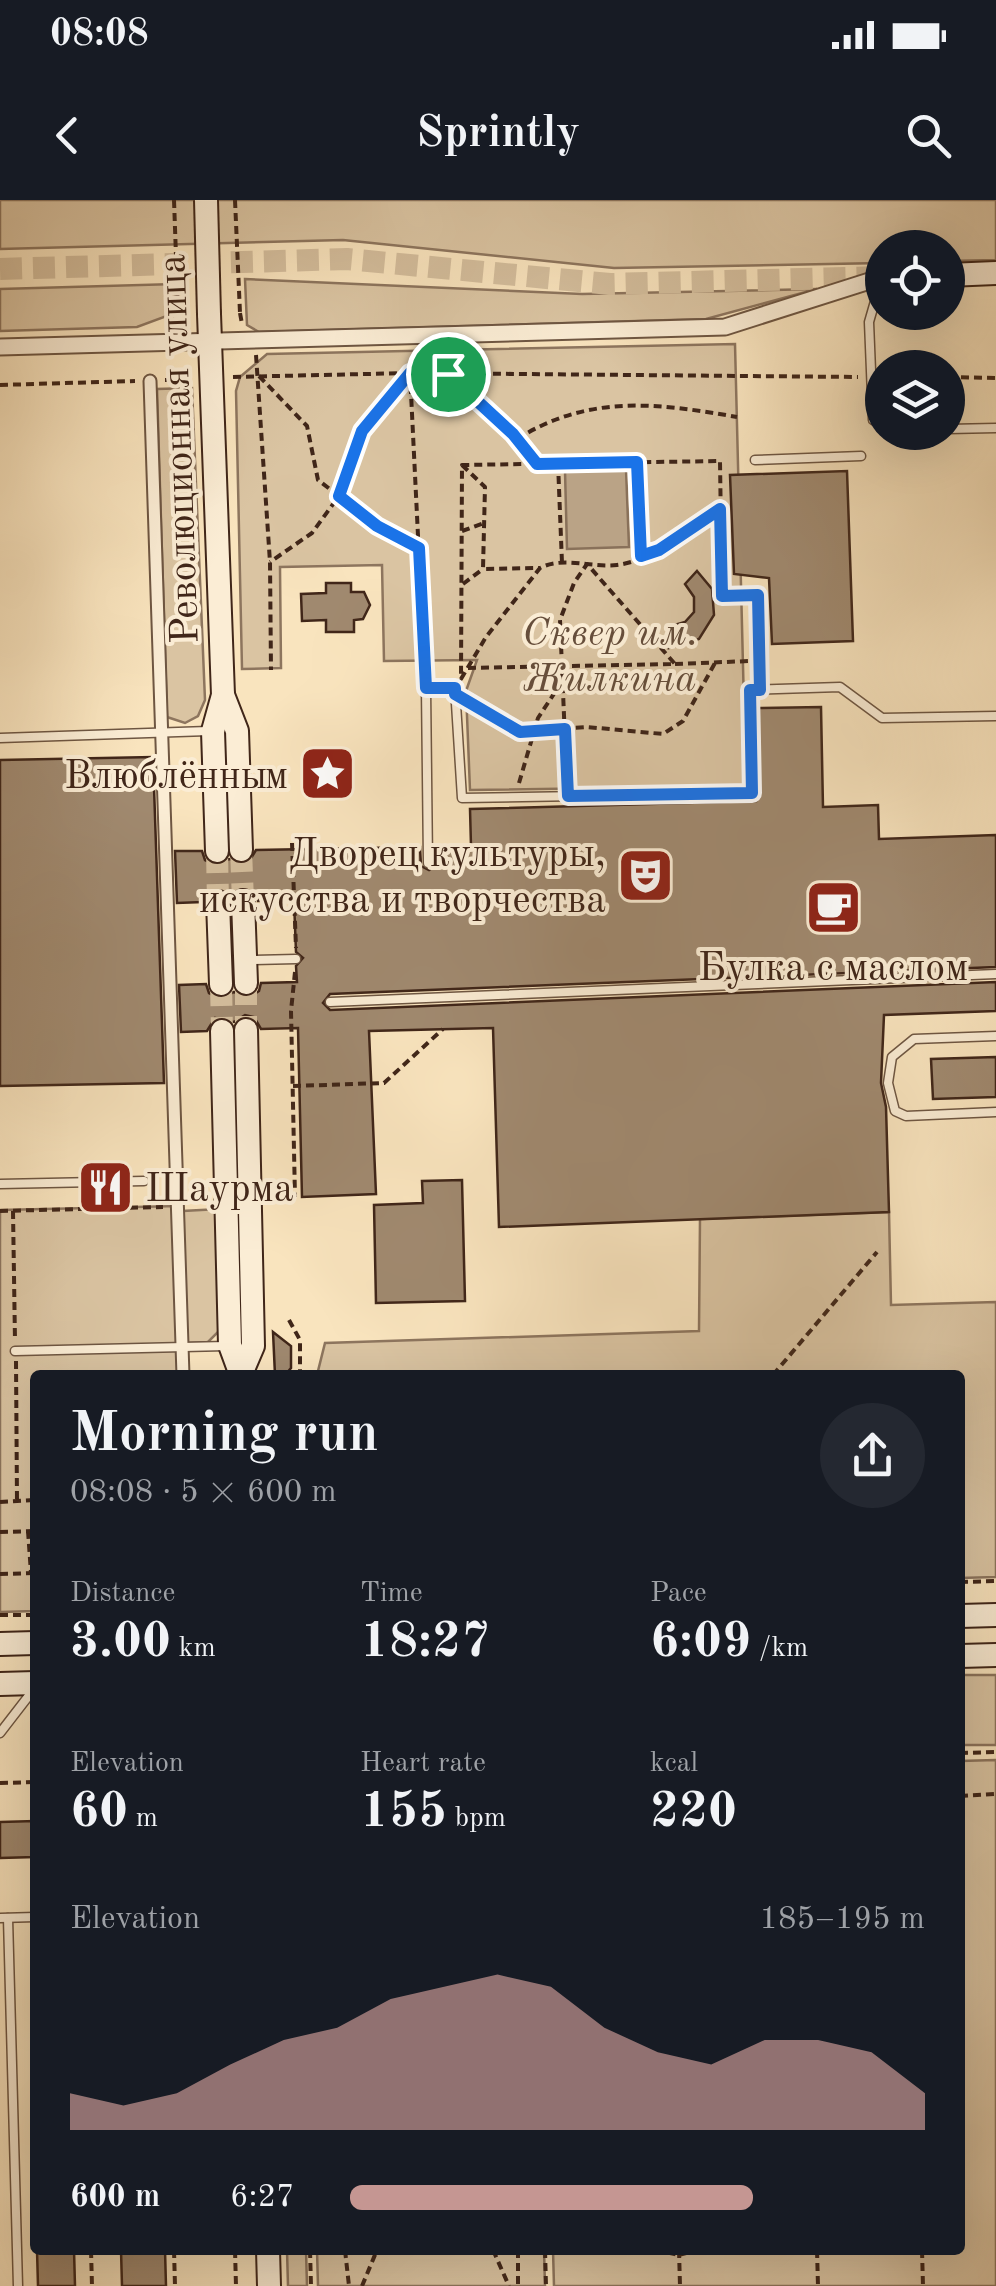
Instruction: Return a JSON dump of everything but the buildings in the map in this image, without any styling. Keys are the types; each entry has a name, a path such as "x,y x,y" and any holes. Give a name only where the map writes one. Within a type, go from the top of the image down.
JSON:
{"main road":[{"name":"Революционная улица","path":"206,200 223,695 213,731 217,851"},
{"path":"965,274 996,273"},
{"name":"Революционная улица","path":"223,695 237,731 241,850"},
{"path":"218,902 221,984"},
{"path":"243,902 245,972"},
{"path":"243,1370 252,1346 246,1030"},
{"path":"222,1031 230,1346 239,1370"},
{"path":"965,1616 996,1616"},
{"path":"0,1644 30,1643"},
{"path":"965,1656 996,1655"},
{"path":"0,1684 30,1685"},
{"path":"268,2255 269,2286"}],"street":[{"path":"0,348 725,327 865,282"},
{"path":"150,380 183,1370"}],"lane":[{"path":"965,429 996,428"},
{"path":"755,460 861,456"},
{"path":"758,595 760,690"},
{"path":"428,862 426,688 455,688 462,798 752,793 750,690 840,687 882,718 996,716"},
{"path":"0,738 213,731"},
{"path":"245,972 296,960"},
{"path":"330,1002 996,974"},
{"path":"996,1036 914,1039 892,1057 888,1083 895,1111 906,1116 996,1112"},
{"path":"0,1184 144,1181"},
{"path":"16,1350 230,1346"},
{"path":"0,1732 30,1692"},
{"path":"18,2286 4,1918 30,1917"},
{"path":"2,2194 15,2193"}],"path":[{"path":"164,326 176,320 178,312 174,200"},
{"path":"236,200 240,313"},
{"path":"256,355 270,562 272,670"},
{"path":"233,377 410,373 865,376"},
{"path":"270,562 312,533 339,496 362,431 410,373"},
{"path":"410,373 426,688"},
{"path":"448,374 517,439 537,464"},
{"path":"258,376 308,426 318,480 377,526 419,548"},
{"path":"965,378 996,378"},
{"path":"0,384 193,380"},
{"path":"517,439 589,407 677,407 737,417"},
{"path":"462,465 720,461 722,596 758,595"},
{"path":"637,462 641,556"},
{"path":"558,464 562,563"},
{"path":"462,465 485,487 483,569"},
{"path":"462,465 461,679 540,568"},
{"path":"462,585 483,569 540,568 562,563 618,565 659,550 720,509"},
{"path":"462,532 484,522"},
{"path":"588,564 675,664"},
{"path":"568,796 562,610 588,564"},
{"path":"468,668 759,661"},
{"path":"455,694 503,724 534,733 565,729 664,734 683,721 714,662"},
{"path":"515,798 534,733 550,695 563,680"},
{"path":"292,843 296,960 291,1011 295,1197"},
{"path":"293,1086 384,1083 443,1028"},
{"path":"0,1211 178,1206"},
{"path":"776,1370 878,1252"},
{"path":"289,1320 300,1340 300,1370"},
{"path":"0,1502 30,1500"},
{"path":"0,1532 28,1531 30,1548"},
{"path":"0,1574 30,1573"},
{"path":"965,1582 996,1581"},
{"path":"0,1615 30,1615"},
{"path":"965,1753 996,1752"},
{"path":"0,1783 30,1782"},
{"path":"965,1796 996,1794"},
{"path":"91,2255 92,2286"},
{"path":"174,2255 175,2286"},
{"path":"235,2255 236,2286"},
{"path":"310,2255 310,2286"},
{"path":"346,2255 349,2286"},
{"path":"362,2286 374,2255"},
{"path":"495,2255 509,2286"},
{"path":"518,2255 518,2286"},
{"path":"545,2255 546,2286"},
{"path":"679,2255 680,2286"},
{"path":"817,2255 818,2286"},
{"path":"922,2255 923,2286"}],"green space":[{"path":"0,200 996,200 996,260 965,261 965,230 865,230 865,263 614,268 343,240 0,249"},
{"path":"245,279 582,294 817,289 706,319 259,332 247,325"},
{"path":"175,284 175,313 137,327 0,331 0,289"},
{"name":"Сквер им. Жилкина","path":"735,344 746,786 470,790 466,691 477,660 384,661 382,565 280,567 281,668 242,669 236,391 240,377 267,354"},
{"path":"192,388 205,700 198,716 185,723 167,717 157,389"},
{"path":"178,1206 183,1370 30,1370 30,1611 0,1612 0,1210"},
{"path":"219,1209 220,1330 208,1342 186,1343 183,1211"},
{"path":"889,1212 891,1305 996,1302 996,1577 965,1578 965,1370 318,1370 325,1343 699,1331 700,1219"},
{"path":"965,1675 996,1675 996,1745 965,1745"},
{"path":"996,1760 996,2286 554,2286 553,2255 965,2255 965,1761"},
{"path":"287,2255 306,2255 307,2286 288,2286"},
{"path":"317,2255 544,2255 545,2286 318,2286"}],"shaded area":[{"path":"626,469 629,547 567,549 565,471"}],"tunnel":[{"path":"0,269 347,259 610,284 865,277"},
{"path":"241,850 243,901"},
{"path":"217,851 218,902"},
{"path":"246,983 246,1030"},
{"path":"221,984 222,1031"}],"place":[{"name":"Влюблённым","path":"327,774"},
{"name":"Дворец культуры, искусства и творчества","path":"645,875"},
{"name":"Булка с маслом","path":"833,907"},
{"name":"Шаурма","path":"106,1187"}],"route":[{"path":"410,373 448,374 513,434 537,464 637,462 641,556 659,550 720,509 722,596 758,595 760,690 750,690 752,793 568,796 565,729 520,732 455,694 455,688 426,688 419,548 377,526 339,496 362,431 396,386 410,373"}]}
